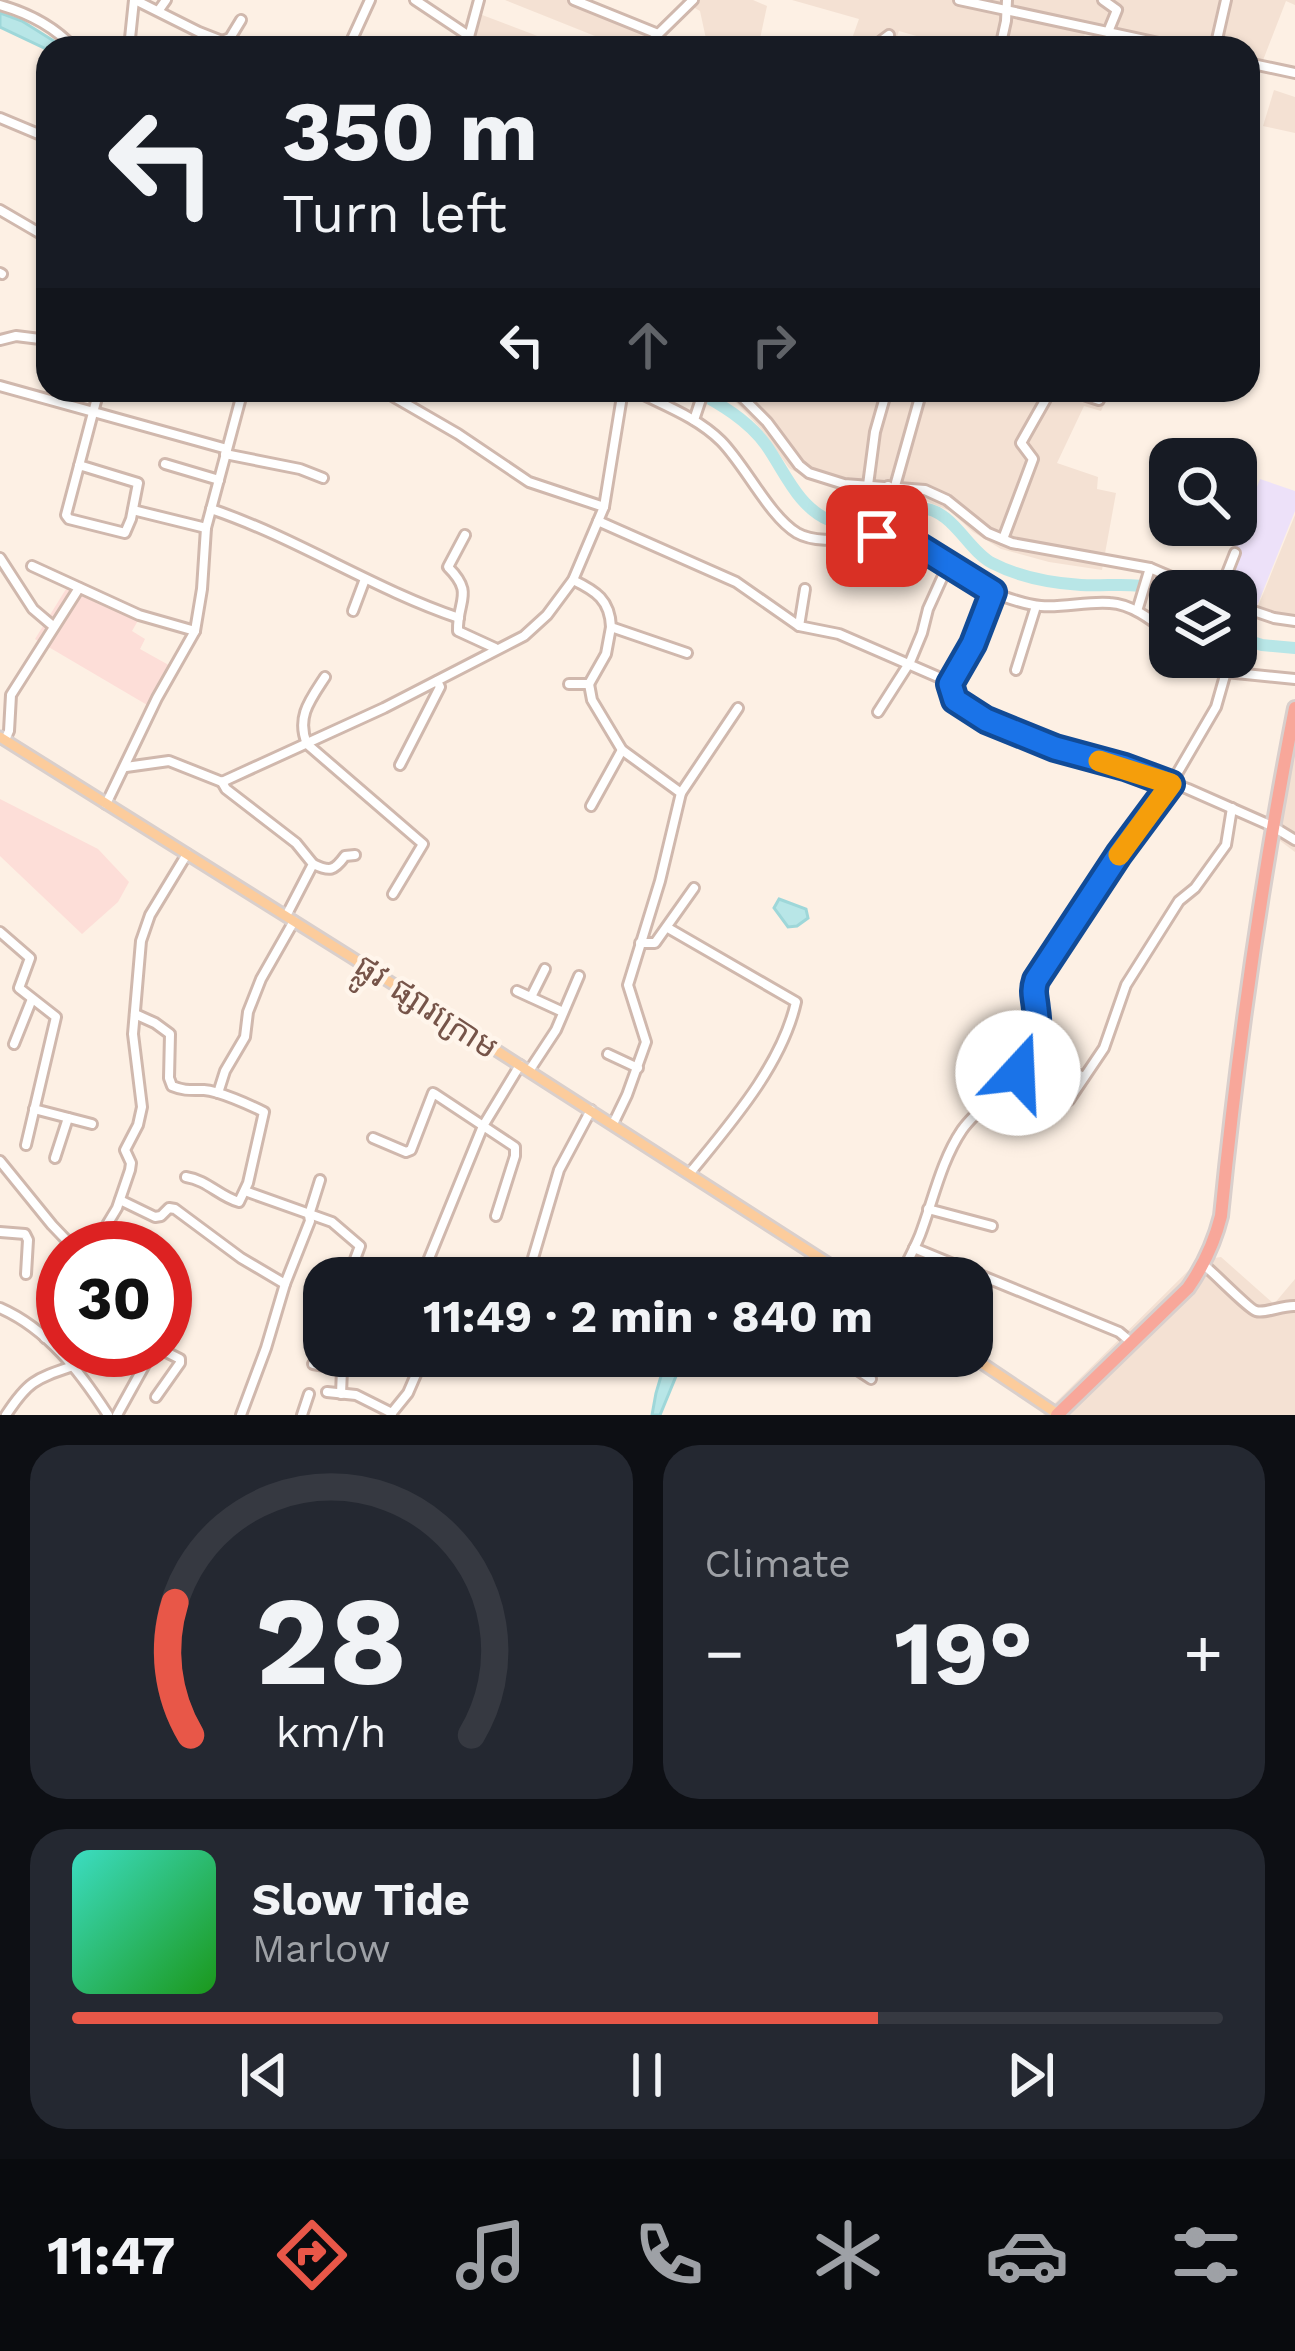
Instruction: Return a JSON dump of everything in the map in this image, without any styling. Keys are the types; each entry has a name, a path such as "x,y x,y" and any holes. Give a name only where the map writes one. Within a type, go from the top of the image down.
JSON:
{"highway":[{"path":"1058,1415 1188,1288 1215,1240 1222,1216 1239,1046 1272,826 1295,708"}],"main road":[{"name":"ផ្លូវ ផ្សារក្រោម","path":"2,738 819,1257"},
{"path":"993,1371 1058,1415"}],"street":[{"path":"130,36 135,0 205,36"},
{"path":"159,10 166,0"},
{"path":"354,36 370,0"},
{"path":"415,0 457,36"},
{"path":"470,36 478,0"},
{"path":"574,0 658,34 692,0"},
{"path":"959,0 1007,5 1126,36"},
{"path":"1103,0 1118,10 1108,32"},
{"path":"1218,36 1226,0"},
{"path":"0,5 62,36"},
{"path":"1002,36 1007,5"},
{"path":"231,36 242,20"},
{"path":"1260,66 1295,73"},
{"path":"0,118 36,133"},
{"path":"0,210 36,231"},
{"path":"0,340 36,338"},
{"path":"0,386 36,395"},
{"path":"62,402 323,478"},
{"path":"79,465 138,483 125,532 69,519 66,512 95,402"},
{"path":"106,804 195,631 206,529 240,402"},
{"path":"403,402 529,482 604,507"},
{"path":"222,782 524,636 547,615 573,580 604,507 621,402"},
{"path":"663,402 696,416 722,441 796,532 817,538 888,531 993,592 1036,606 1109,602 1149,619"},
{"path":"696,416 700,402"},
{"path":"749,402 809,473 844,484 925,490 1003,539 1149,571"},
{"path":"868,485 874,432 883,402"},
{"path":"888,531 891,486 918,402"},
{"path":"1003,539 1033,459 1021,446 1022,438 1044,402"},
{"path":"164,464 219,480"},
{"path":"212,509 458,618"},
{"path":"134,510 206,529"},
{"path":"598,521 736,582 799,626 839,634 945,680 955,700 986,720 1055,748 1136,770 1232,808 1295,840"},
{"path":"465,535 448,567 464,585 458,631 496,649"},
{"path":"1229,570 1235,554"},
{"path":"0,558 33,609 53,626"},
{"path":"878,712 908,665 948,565"},
{"path":"32,566 139,615 195,631"},
{"path":"1137,611 1149,574"},
{"path":"353,611 365,578"},
{"path":"573,580 606,601 611,627 606,654 589,684 592,700 622,750 681,793"},
{"path":"2,738 9,731 11,695 80,588"},
{"path":"799,626 805,589"},
{"path":"950,684 973,644 993,592"},
{"path":"1016,670 1036,606"},
{"path":"1257,612 1295,621"},
{"path":"611,627 687,653"},
{"path":"1257,676 1295,680"},
{"path":"325,677 304,711 302,733 307,744 423,843 393,894"},
{"path":"910,1257 960,1134 1032,1055 1037,1032 1036,980 1171,784 1216,707 1224,678"},
{"path":"400,765 440,688 436,680"},
{"path":"568,684 589,684"},
{"path":"613,1124 646,1040 628,985 681,793 738,708"},
{"path":"591,806 622,750"},
{"path":"126,767 169,760 222,782 296,843 313,864 330,871 345,856 355,855"},
{"path":"990,1101 1019,1120 1031,1121 1062,1106 1110,1035 1126,986 1179,901 1195,888 1226,845 1232,808"},
{"path":"108,1221 131,1166 125,1150 142,1107 134,1038 144,928 188,854"},
{"path":"218,1093 226,1068 245,1037 248,1012 261,979 313,864"},
{"path":"640,943 655,943 694,888"},
{"path":"668,928 796,1002 760,1082 690,1173"},
{"path":"0,932 30,958 18,987 57,1020 26,1145"},
{"path":"531,997 545,969"},
{"path":"430,1257 483,1126 556,1030 579,976"},
{"path":"518,991 563,1012"},
{"path":"14,1044 32,999"},
{"path":"135,1014 170,1034 172,1087 218,1093 264,1112 239,1202 205,1181 186,1177"},
{"path":"980,1034 1037,1032"},
{"path":"608,1054 638,1068"},
{"path":"1032,1055 1084,1077"},
{"path":"373,1138 411,1150 433,1093 515,1147 496,1216"},
{"path":"34,1108 92,1124"},
{"path":"533,1257 563,1160 591,1111"},
{"path":"55,1157 68,1118"},
{"path":"0,1161 51,1221"},
{"path":"241,1415 310,1222 320,1180"},
{"path":"245,1191 332,1222 360,1246 356,1257"},
{"path":"119,1200 155,1217 175,1209 241,1258 286,1284"},
{"path":"928,1209 992,1226"},
{"path":"0,1232 25,1234 26,1274"},
{"path":"914,1248 1119,1332 1131,1342"},
{"path":"1204,1265 1252,1310 1295,1306"},
{"path":"0,1308 36,1330"},
{"path":"6,1415 28,1385 40,1377"},
{"path":"81,1377 108,1415"},
{"path":"117,1415 141,1377"},
{"path":"156,1397 170,1377"},
{"path":"341,1394 342,1377"},
{"path":"327,1392 356,1395 391,1414 415,1377"},
{"path":"302,1415 309,1394"}],"shaded area":[{"path":"505,0 583,0 665,35 595,36"},
{"path":"681,0 753,0 767,6 761,36 705,36 700,11"},
{"path":"792,0 1295,0 1295,5 1286,1 1260,68 1260,36 916,36 899,31 897,36 853,36 859,19"},
{"path":"469,10 537,36 461,36"},
{"path":"1274,90 1295,97 1295,133 1263,126"},
{"path":"735,402 1105,402 1101,411 1084,406 1057,463 1098,477 1097,489 1116,493 1102,570 1001,549 950,511 924,500 810,480 789,468"},
{"path":"1260,479 1295,491 1295,511 1257,606 1257,570 1226,570 1235,546 1257,546"},
{"path":"1295,515 1295,623 1257,617"},
{"path":"71,581 144,610 132,631 145,639 140,649 174,668 154,709 35,639"},
{"path":"1295,747 1295,852 1279,840"},
{"path":"0,799 98,849 129,882 118,902 82,934 0,856"},
{"path":"1221,1257 1274,1304 1295,1279 1295,1415 1043,1415 1199,1260"}],"water":[{"path":"0,13 46,36 36,36 36,44 0,27"},
{"path":"779,899 806,909 808,918 788,927 774,908"},
{"path":"661,1377 676,1377 660,1415 652,1415"}],"waterway":[{"path":"714,402 751,428 801,498 831,521 858,524 920,508 932,510 951,522 983,557 1013,572 1070,584 1149,589"},
{"path":"1257,643 1295,648"}],"slow traffic":[{"path":"1099,761 1171,784 1119,855"}],"route":[{"path":"877,536 914,543 993,592 973,644 950,684 955,700 1024,736 1171,784 1042,968 1033,988 1035,1049 1018,1073"}]}
